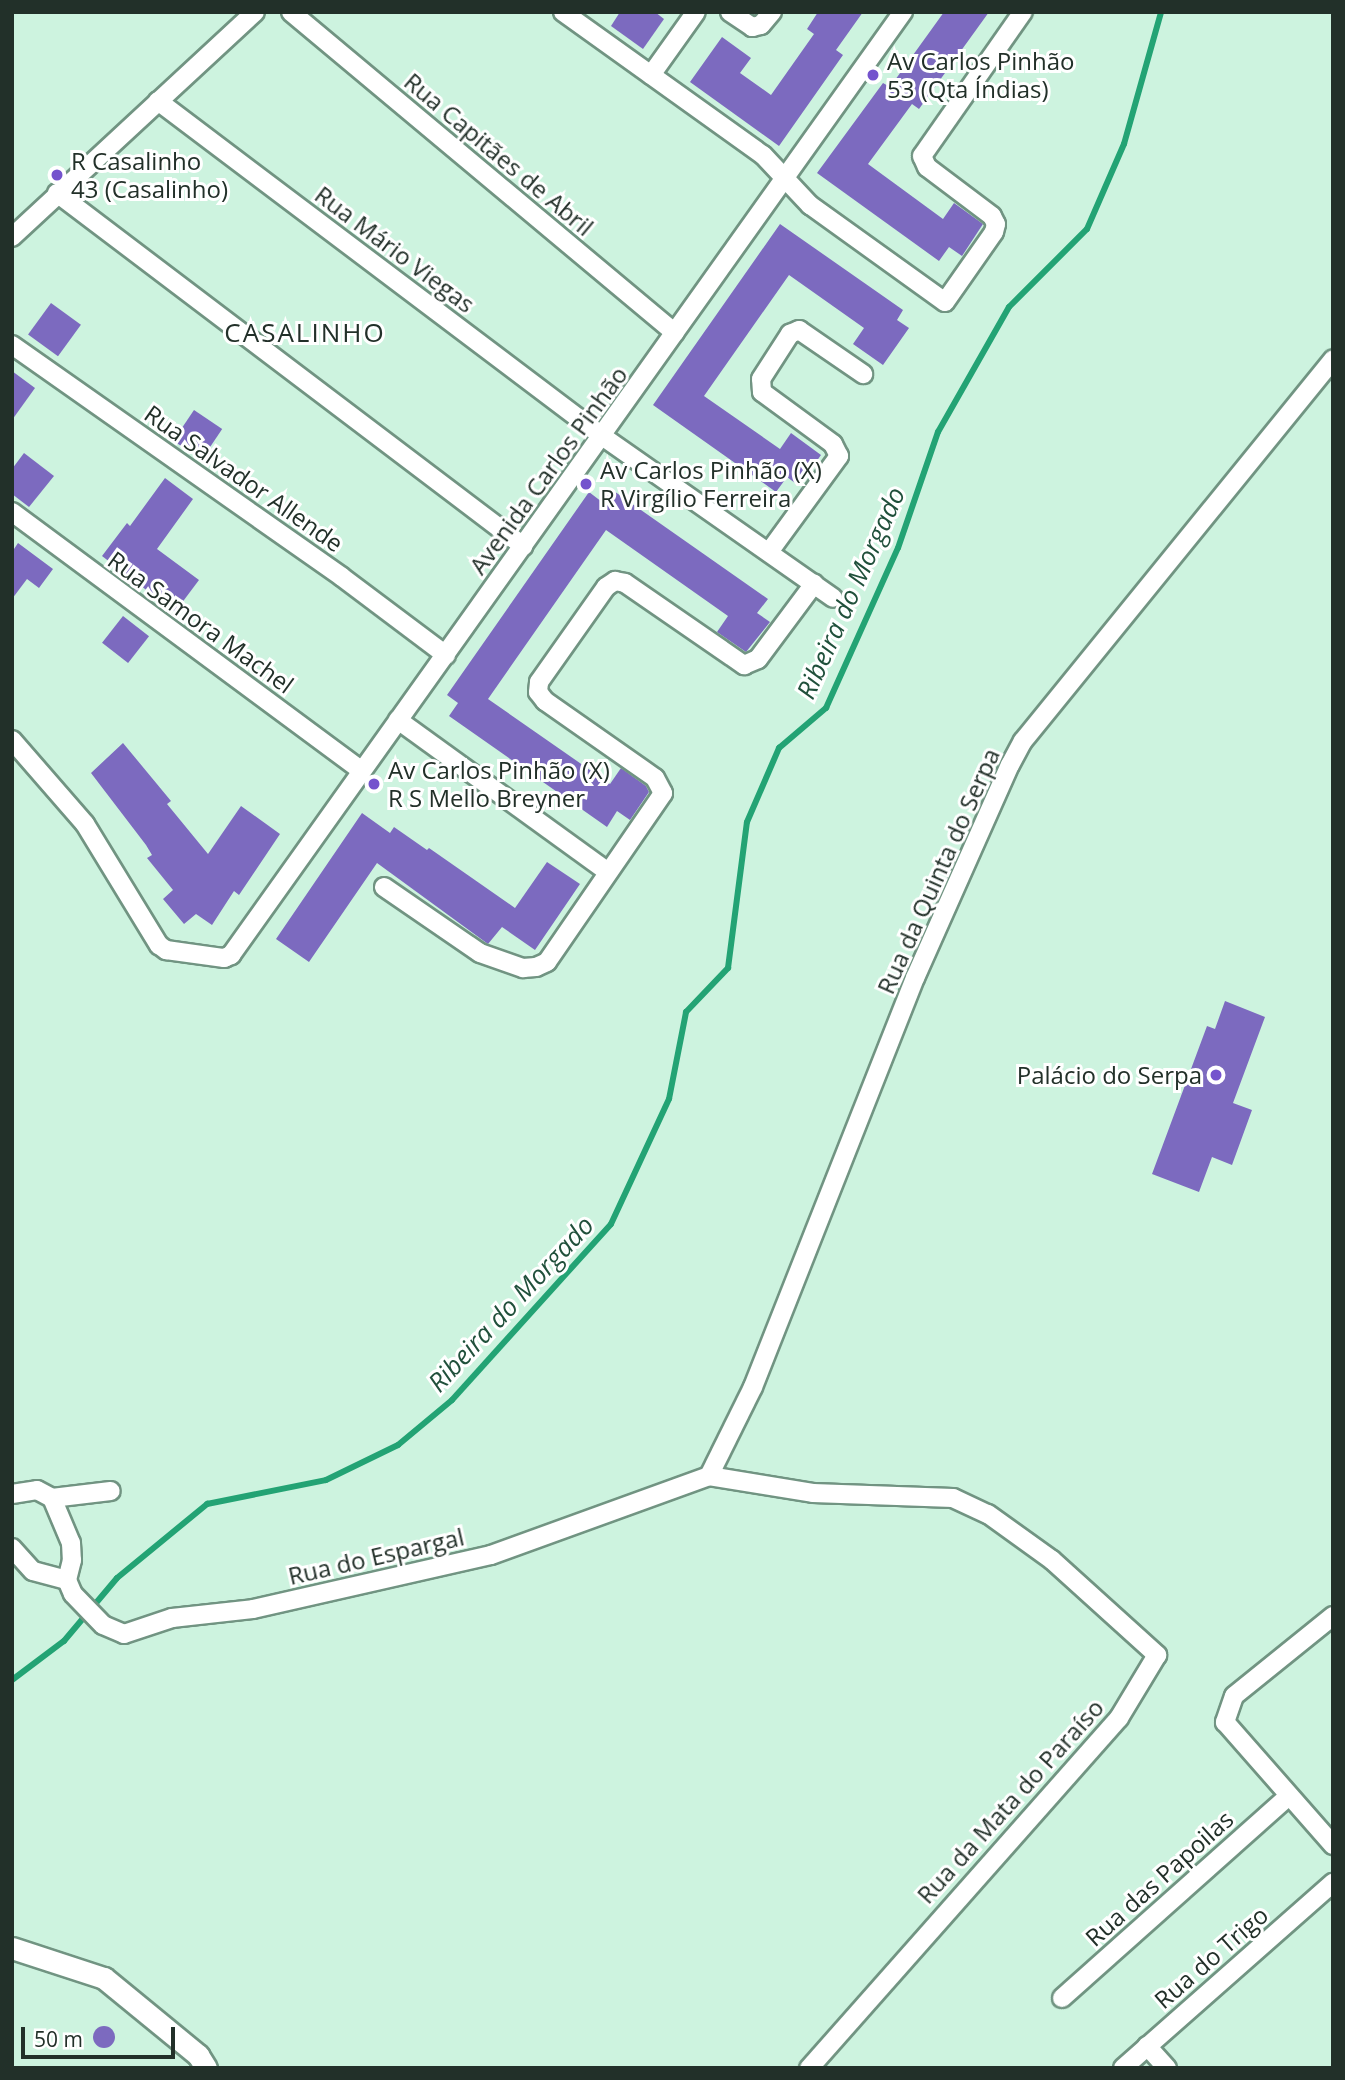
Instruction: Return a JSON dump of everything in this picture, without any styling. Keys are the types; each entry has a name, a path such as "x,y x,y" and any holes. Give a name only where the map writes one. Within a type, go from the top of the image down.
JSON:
{"street":[{"path":"12,237 255,12"},
{"name":"Rua Capitães de Abril","path":"291,12 676,333"},
{"path":"651,75 696,12"},
{"path":"730,12 752,27 761,25 772,12"},
{"name":"Avenida Carlos Pinhão","path":"12,740 85,824 159,945 166,950 201,955 224,958 231,955 903,12"},
{"path":"569,14 763,155 810,205 945,302 994,232 996,224 992,216 927,167 922,156 1023,12"},
{"name":"Rua Mário Viegas","path":"158,101 602,436 833,598"},
{"path":"57,193 523,546"},
{"path":"769,552 839,456 833,444 762,392 761,380 790,334 799,330 863,374"},
{"name":"Rua Salvador Allende","path":"12,345 342,577 446,654"},
{"name":"Rua da Quinta do Serpa","path":"709,1476 753,1387 915,978 1023,741 1333,359"},
{"name":"Rua Samora Machel","path":"12,512 362,771"},
{"path":"384,887 480,953 529,969 547,962 662,797 662,788 655,778 545,701 538,687 606,587 615,581 625,583 744,665 758,659 814,584"},
{"path":"398,720 608,872"},
{"name":"Rua do Espargal","path":"70,1587 103,1625 124,1634 172,1618 253,1609 491,1555 709,1476"},
{"name":"Rua da Mata do Paraíso","path":"709,1476 813,1493 953,1498 988,1514 1052,1560 1157,1655 1119,1718 809,2068"},
{"path":"12,1494 37,1490 52,1498 111,1491"},
{"path":"12,1548 33,1571 70,1587 72,1549 52,1498"},
{"path":"1333,1616 1234,1696 1225,1722 1333,1845"},
{"name":"Rua das Papoilas","path":"1062,1998 1289,1796"},
{"name":"Rua do Trigo","path":"1123,2068 1333,1883"},
{"path":"12,1948 104,1978 198,2055 206,2068"},
{"path":"1147,2046 1167,2068"}],"building":[{"path":"620,12 655,12 664,19 643,49 611,26"},
{"path":"818,12 863,12 836,50 843,55 779,146 690,82 722,37 751,58 740,73 771,95 814,34 807,29"},
{"path":"944,12 989,12 919,109 912,104 868,164 943,219 954,203 983,224 962,256 949,247 939,261 817,173 883,83 890,87"},
{"path":"780,224 903,310 897,320 909,328 883,365 853,344 864,328 789,275 704,396 780,449 791,433 821,455 799,486 787,477 776,492 653,405"},
{"path":"51,303 81,325 58,356 28,335"},
{"path":"12,371 35,388 12,420"},
{"path":"194,410 222,429 201,460 173,441"},
{"path":"24,453 54,476 29,507 12,494 12,469"},
{"path":"165,478 193,499 157,549 199,580 175,612 102,556 127,523 130,526"},
{"path":"611,489 768,599 757,613 770,622 746,652 717,632 728,616 606,530 488,699 610,784 621,768 646,786 649,792 630,820 617,811 607,827 449,716 458,703 447,695 589,492 602,502"},
{"path":"18,543 53,569 39,588 27,579 12,599 12,552"},
{"path":"123,616 149,636 128,663 102,643"},
{"path":"123,743 171,801 167,804 208,854 241,806 280,834 239,895 234,891 212,925 196,914 184,924 163,899 173,890 147,858 152,855 146,845 91,773"},
{"path":"362,813 390,833 394,827 427,850 429,848 515,908 547,862 580,884 535,950 502,927 488,944 377,863 309,962 276,939"},
{"name":"Palácio do Serpa","path":"1225,1001 1265,1017 1233,1103 1252,1110 1232,1165 1212,1157 1199,1192 1152,1174 1207,1026 1215,1029"},
{"path":"104,2026 112,2029 115,2037 112,2045 104,2048 96,2045 93,2037 96,2029"}],"waterway":[{"name":"Ribeira do Morgado","path":"12,1680 64,1641 117,1578 207,1504 326,1480 398,1445 452,1400 611,1224 669,1099 686,1012 728,968 747,822 779,748 826,708 898,548 938,432 1009,307 1087,229 1124,144 1161,12"}],"place":[{"name":"Av Carlos Pinhão 53 (Qta Índias)","path":"873,75"},
{"name":"R Casalinho 43 (Casalinho)","path":"57,175"},
{"name":"Av Carlos Pinhão (X) R Virgílio Ferreira","path":"586,484"},
{"name":"Av Carlos Pinhão (X) R S Mello Breyner","path":"374,784"},
{"name":"Palácio do Serpa","path":"1216,1075"}],"district":[{"name":"CASALINHO","path":"305,333"}]}
